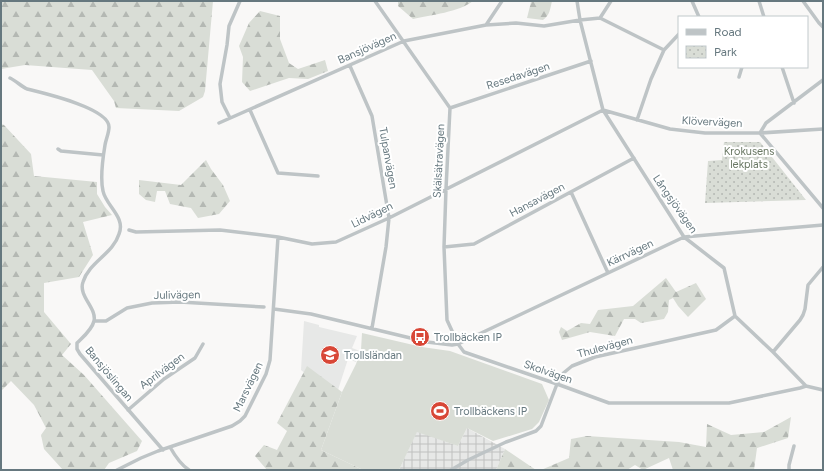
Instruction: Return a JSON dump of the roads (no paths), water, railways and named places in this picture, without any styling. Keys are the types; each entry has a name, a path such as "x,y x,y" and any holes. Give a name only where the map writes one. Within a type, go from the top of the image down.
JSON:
{"street":[{"path":"230,118 222,102 220,84 229,26 240,1"},
{"path":"375,1 450,108"},
{"path":"486,25 502,1"},
{"name":"Långsjövägen","path":"577,1 580,20 603,110 684,237 724,268 735,316"},
{"path":"611,1 600,18 664,50"},
{"path":"692,1 697,16"},
{"path":"759,1 764,16"},
{"path":"803,1 823,27"},
{"name":"Bansjövägen","path":"219,123 404,41 486,25 516,23 544,26 600,18"},
{"path":"637,120 651,79 664,50 678,35"},
{"name":"Resedavägen","path":"450,108 590,61"},
{"name":"Tulpanvägen","path":"350,66 372,116 389,218 386,247 372,328"},
{"path":"739,77 742,68"},
{"path":"782,68 794,103"},
{"path":"10,78 27,89 81,104 103,116 107,120 109,126 103,155 103,191 119,219 120,232 118,238 109,251 85,275 82,284 84,295 93,312 94,321"},
{"path":"823,80 766,124 760,133 823,208"},
{"name":"Skälsätravägen","path":"450,108 444,247 447,320 458,344"},
{"path":"250,110 278,173 318,176"},
{"name":"Klövervägen","path":"603,110 670,128 704,133 760,133 823,129"},
{"name":"Lidvägen","path":"129,230 136,232 220,230 278,237 312,244 336,242 389,218 603,110"},
{"path":"58,149 61,151 103,155"},
{"name":"Hansavägen","path":"444,247 474,244 634,158"},
{"path":"571,192 608,273"},
{"name":"Kärrvägen","path":"458,344 684,237 823,225"},
{"name":"Marsvägen","path":"117,470 141,458 232,426 245,416 266,374 270,360 278,237"},
{"path":"772,352 800,320 803,315 808,285 823,267"},
{"name":"Julivägen","path":"94,321 106,320 127,308 152,303 180,302 264,307"},
{"path":"274,309 311,314 427,342 452,345 458,344"},
{"path":"735,316 806,386"},
{"name":"Thulevägen","path":"451,470 506,442 536,431 541,426 556,384 561,375 572,366 595,357 716,330 735,316"},
{"name":"Bansjöslingan","path":"94,321 91,329 77,343 77,349 163,450"},
{"name":"Aprilvägen","path":"128,410 164,379 195,358 203,344"},
{"name":"Skolvägen","path":"458,344 464,352 609,403 729,403 806,386 823,390"},
{"path":"789,470 794,446"},
{"path":"170,447 182,465 189,470"}],"place":[{"name":"Trollbäcken IP","path":"420,337"},
{"name":"Trollsländan","path":"330,355"},
{"name":"Trollbäckens IP","path":"440,411"}],"park label":[{"name":"Krokusens lekplats","path":"749,157"}]}
